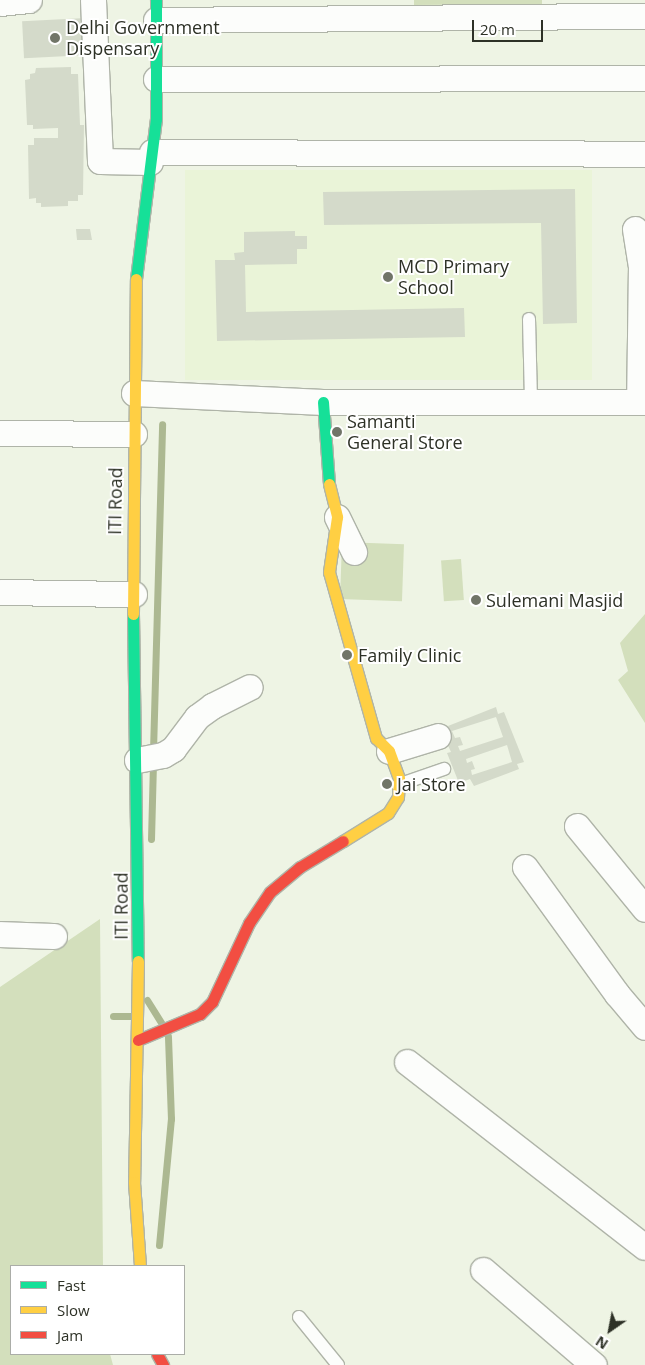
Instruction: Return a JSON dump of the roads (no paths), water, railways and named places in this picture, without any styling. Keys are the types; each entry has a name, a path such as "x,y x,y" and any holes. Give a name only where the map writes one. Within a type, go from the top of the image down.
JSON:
{"street":[{"path":"0,3 29,0"},
{"path":"94,0 100,161 151,157 645,154"},
{"path":"156,10 558,8 645,16"},
{"name":"ITI Road","path":"140,1265 134,1182 138,1040 137,760 134,594 135,283 151,157 156,79 156,10"},
{"path":"156,79 645,78"},
{"path":"134,393 323,402 642,402 643,265 635,229"},
{"path":"323,402 329,482 337,517 354,552"},
{"path":"0,433 134,434"},
{"path":"138,1040 172,1028 200,1014 212,1002 249,923 270,892 300,867 388,813 398,797 399,778 389,752 376,738 329,572 337,517"},
{"path":"0,592 134,594"},
{"path":"137,760 163,755 173,750 197,718 212,706 250,687"},
{"path":"389,752 438,736"},
{"path":"577,826 645,909"},
{"path":"525,867 616,994 645,1027"},
{"path":"0,934 54,936"},
{"path":"407,1062 645,1247"},
{"path":"483,1270 594,1365"}],"lane":[{"path":"529,319 531,401"},
{"path":"398,785 444,769"},
{"path":"299,1317 338,1365"}],"waterway":[{"path":"153,751 162,424"},
{"path":"151,839 153,762"},
{"path":"147,1000 163,1026"},
{"path":"113,1016 132,1016"},
{"path":"159,1245 171,1119 168,1036"}],"place":[{"name":"Delhi Government Dispensary","path":"55,38"},
{"name":"MCD Primary School","path":"388,277"},
{"name":"Samanti General Store","path":"337,432"},
{"name":"Sulemani Masjid","path":"476,600"},
{"name":"Family Clinic","path":"347,655"},
{"name":"Jai Store","path":"387,784"}]}
